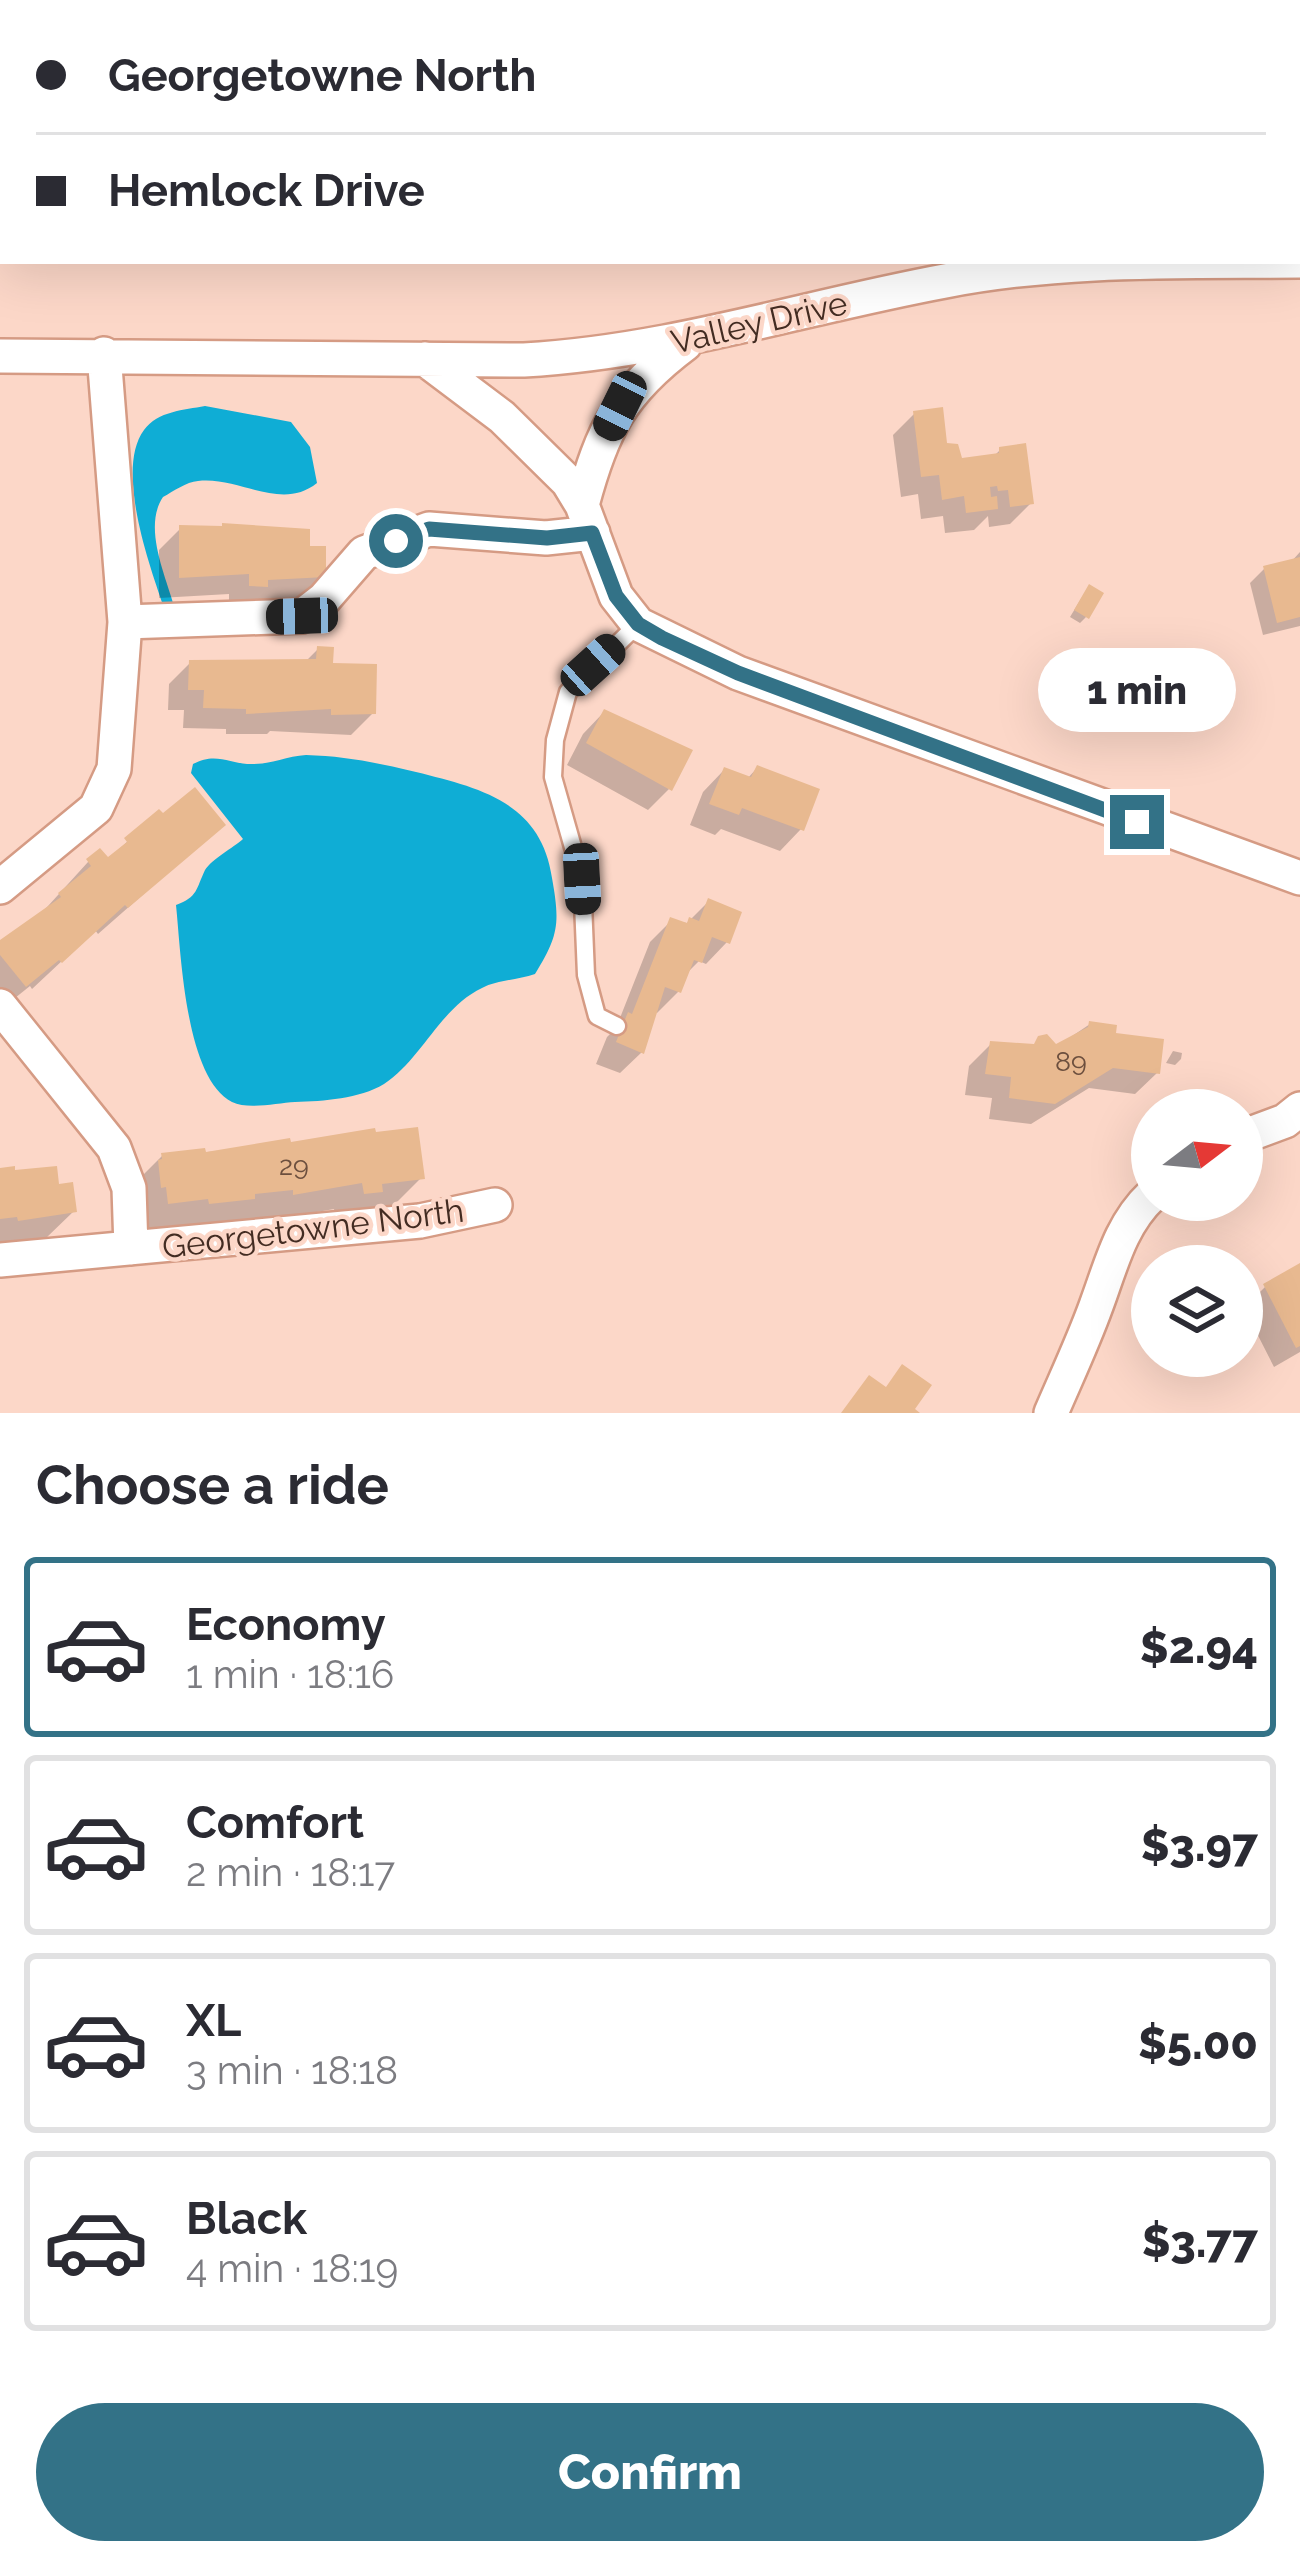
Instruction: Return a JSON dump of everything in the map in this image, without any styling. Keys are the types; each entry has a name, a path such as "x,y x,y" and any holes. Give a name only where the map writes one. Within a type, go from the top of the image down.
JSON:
{"street":[{"name":"Valley Drive","path":"0,356 592,357 691,340 948,280 1080,264"},
{"path":"587,519 594,458 620,406 647,373 691,340"},
{"path":"0,887 96,808 113,769 125,622 104,354"},
{"path":"425,358 502,417 568,482 616,596 638,624 738,673 1300,878"},
{"path":"125,622 302,616 325,599 364,553 429,529 547,538 587,519"},
{"name":"Georgetowne North","path":"0,1006 114,1148 129,1187 130,1248"},
{"path":"1263,1129 1300,1109"},
{"name":"Georgetowne North","path":"0,1260 420,1221 495,1205"},
{"path":"1051,1413 1131,1220"}],"lane":[{"path":"616,1026 597,1016 586,974 582,879 553,777 555,740 568,692 638,624"}],"water":[{"path":"205,406 291,422 310,447 317,483 303,491 274,494 198,481 163,497 155,536 174,606 163,605 137,517 136,447 156,419"},
{"path":"306,755 416,772 504,802 521,815 546,852 556,928 535,974 488,985 467,997 384,1084 341,1098 239,1104 216,1089 195,1042 176,905 192,895 208,866 243,839 191,773 193,764 209,759 254,764"}],"building":[{"path":"943,407 947,443 958,444 962,458 1026,443 1034,504 1010,507 1008,490 998,491 997,486 990,487 998,509 966,513 964,496 942,500 939,475 921,477 913,411"},
{"path":"179,525 310,529 310,546 326,546 326,577 268,580 268,587 249,586 249,574 179,578"},
{"path":"1300,557 1300,617 1277,623 1263,566"},
{"path":"1089,584 1104,593 1089,619 1074,610"},
{"path":"317,646 334,647 333,663 377,664 376,714 331,715 331,709 246,714 246,709 203,708 204,690 188,690 189,660 316,659"},
{"path":"604,709 693,750 672,791 586,743"},
{"path":"757,765 820,789 804,831 742,808 739,815 709,804 724,767 751,777"},
{"path":"195,787 226,825 128,908 125,905 62,963 59,960 26,987 0,955 0,940 61,897 58,893 91,866 86,859 100,848 108,857 159,809 163,813"},
{"path":"708,898 742,912 730,944 712,937 702,963 694,960 681,993 665,987 644,1054 616,1042 670,917 687,923 689,917 699,921"},
{"path":"1089,1021 1117,1025 1116,1033 1164,1039 1160,1074 1113,1068 1055,1104 1009,1098 1011,1077 985,1074 990,1041 1034,1044 1038,1036 1047,1034 1056,1044 1088,1027"},
{"path":"418,1127 425,1179 382,1184 383,1192 364,1194 362,1183 293,1195 293,1190 255,1194 255,1199 168,1204 166,1187 161,1188 161,1153"},
{"path":"15,1166 15,1170 57,1166 59,1184 73,1182 77,1212 18,1221 17,1217 0,1219 0,1168"},
{"path":"1300,1263 1300,1346 1296,1348 1263,1284"},
{"path":"902,1364 932,1385 915,1409 920,1413 841,1413 869,1375 886,1387"}],"route":[{"path":"396,541 429,529 547,538 592,533 616,596 638,624 662,638 738,673 1137,822"}]}
